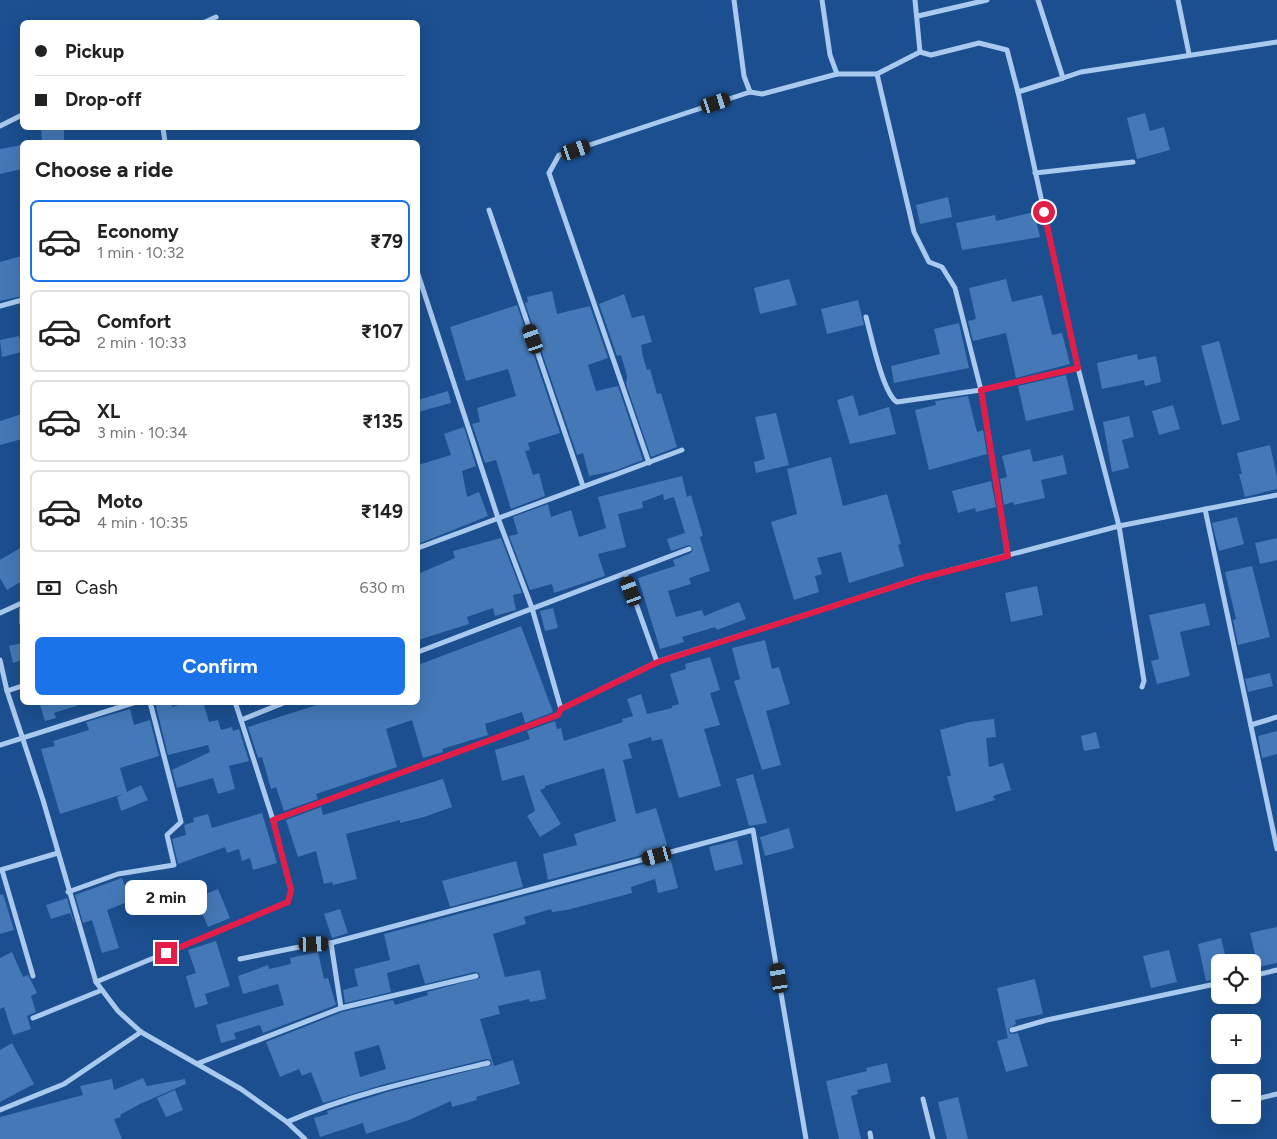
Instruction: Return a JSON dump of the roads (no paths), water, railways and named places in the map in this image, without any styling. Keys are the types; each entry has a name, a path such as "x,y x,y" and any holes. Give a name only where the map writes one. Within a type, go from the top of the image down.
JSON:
{"street":[{"path":"734,0 744,76 750,92"},
{"path":"822,0 830,55 837,74"},
{"path":"916,0 920,52"},
{"path":"918,16 987,0"},
{"path":"1038,0 1063,78"},
{"path":"1178,0 1190,54"},
{"path":"209,20 216,17"},
{"path":"1018,92 1081,72 1190,54 1258,47 1277,42"},
{"path":"648,463 549,173 559,155 750,92 762,94 837,74 877,74 920,52 932,56 979,43 1007,50 1018,92 1078,368 1120,526 1144,681 1142,687"},
{"path":"877,74 914,232 929,262 942,267 954,288 981,390 1008,556"},
{"path":"0,126 20,115"},
{"path":"1035,173 1133,162"},
{"path":"489,210 583,486"},
{"path":"420,280 498,518 532,608 561,709"},
{"path":"0,306 20,301"},
{"path":"866,317 886,386 892,399 896,402 981,390 1078,368"},
{"path":"420,547 682,450"},
{"path":"273,820 558,715 561,709 658,662 921,578 1120,526 1277,495"},
{"path":"1205,509 1277,845"},
{"path":"420,651 689,549"},
{"path":"625,573 658,662"},
{"path":"0,613 20,604"},
{"path":"0,660 7,691 96,982 118,1011 142,1032 199,1063 241,1089 287,1122 304,1139"},
{"path":"7,691 20,687"},
{"path":"0,745 126,705"},
{"path":"68,892 118,874 174,865 167,835 181,822 151,705"},
{"path":"96,982 288,902 291,890 273,820 236,705"},
{"path":"241,720 278,705"},
{"path":"1251,725 1277,716"},
{"path":"240,959 314,944 331,943 753,830 806,1139"},
{"path":"33,976 1,870 58,853"},
{"path":"331,943 341,1008"},
{"path":"1261,974 1277,970"},
{"path":"199,1063 341,1008 476,976"},
{"path":"1012,1030 1047,1020 1211,985"},
{"path":"33,1018 102,990"},
{"path":"0,1110 64,1084 142,1032"},
{"path":"287,1122 313,1111 391,1086 488,1062"},
{"path":"1261,1098 1277,1094"},
{"path":"923,1099 933,1139"}]}
